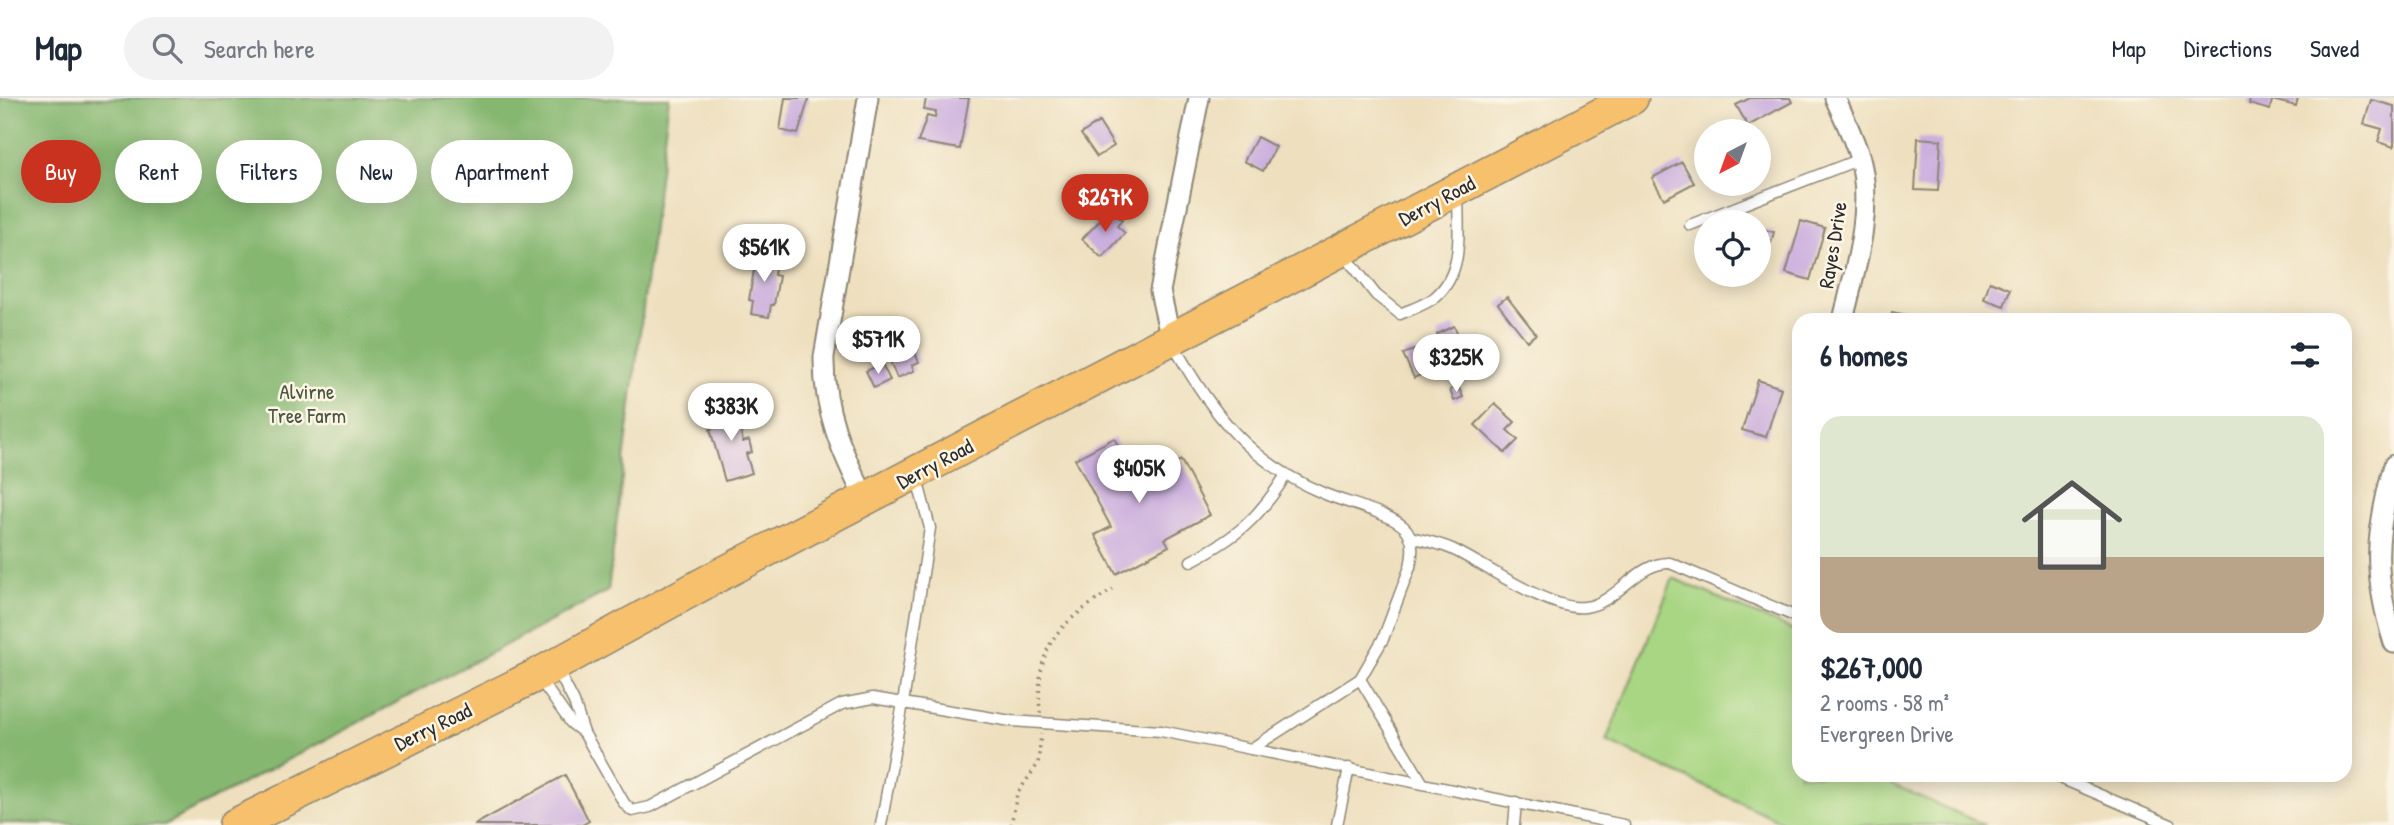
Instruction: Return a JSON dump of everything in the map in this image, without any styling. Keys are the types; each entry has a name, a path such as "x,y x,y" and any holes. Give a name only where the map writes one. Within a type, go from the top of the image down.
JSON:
{"main road":[{"name":"Derry Road","path":"235,825 546,670 712,579 1632,98"}],"street":[{"path":"866,500 829,417 824,357 868,98"},
{"path":"1171,340 1160,291 1199,98"},
{"name":"Rayes Drive","path":"1835,98 1860,159 1863,216 1844,313"},
{"path":"2394,465 2382,509 2378,567 2380,592 2394,643"}],"lane":[{"path":"1690,225 1860,159"},
{"path":"1342,251 1376,295 1400,314 1434,299 1453,277 1458,252 1458,190"},
{"path":"1171,340 1199,387 1233,433 1265,463 1286,475 1404,527 1410,537 1413,551 1410,567 1383,639 1360,679 1251,749"},
{"path":"881,825 904,703 930,528 915,475"},
{"path":"1191,561 1237,535 1254,521 1286,475"},
{"path":"1410,537 1449,548 1530,590 1571,607 1587,608 1659,563 1690,570 1792,615"},
{"path":"546,670 571,723 584,733"},
{"path":"546,670 574,702 584,733 624,803 632,811 641,810 842,704 873,698 1041,723 1161,731 1624,825"},
{"path":"1360,679 1422,782"},
{"path":"1337,825 1349,768"},
{"path":"2070,782 2171,825"},
{"path":"1514,825 1516,802"}],"path":[{"path":"1011,825 1017,794 1038,764 1041,723 1038,691 1052,637 1077,613 1113,589"}],"green space":[{"name":"Alvirne Tree Farm","path":"0,98 669,98 608,591 164,825 0,823"},
{"path":"1673,578 1792,630 1792,782 1892,782 1985,825 1789,825 1606,741"}],"building":[{"path":"785,98 809,98 798,134 780,130"},
{"path":"926,98 969,98 960,149 918,142 927,116 935,118 936,112 924,110"},
{"path":"1750,98 1790,98 1792,102 1761,119 1744,119 1736,105"},
{"path":"2250,98 2298,98 2296,106 2272,100 2270,110 2249,104"},
{"path":"2371,100 2394,106 2394,147 2378,142 2382,129 2364,124"},
{"path":"1099,122 1114,146 1097,157 1081,134"},
{"path":"1257,137 1276,147 1263,171 1244,161"},
{"path":"1918,138 1941,140 1938,191 1915,190"},
{"path":"1682,162 1694,183 1664,199 1652,178"},
{"path":"1111,209 1122,220 1117,226 1125,233 1102,258 1082,239"},
{"path":"1801,221 1825,228 1810,280 1786,273"},
{"path":"757,252 777,255 774,275 779,276 769,317 751,314 753,301 749,300"},
{"path":"1990,281 2010,289 2004,306 1984,299"},
{"path":"1507,297 1536,334 1527,341 1498,304"},
{"path":"1454,326 1466,352 1451,359 1455,367 1429,379 1426,372 1414,378 1403,354 1414,350 1416,355 1441,343 1437,334"},
{"path":"911,344 919,362 912,365 914,371 897,378 887,354"},
{"path":"882,364 890,380 874,388 866,371"},
{"path":"1758,380 1781,388 1766,437 1742,430"},
{"path":"1458,386 1463,397 1454,401 1450,390"},
{"path":"735,403 743,442 749,440 752,452 746,454 752,473 725,481 710,429 718,427 712,410"},
{"path":"1495,404 1515,422 1507,430 1518,440 1505,453 1475,425"},
{"path":"1114,438 1137,483 1181,460 1210,515 1165,539 1169,546 1116,574 1095,535 1111,527 1075,459"},
{"path":"565,775 589,821 582,825 474,825"}]}
